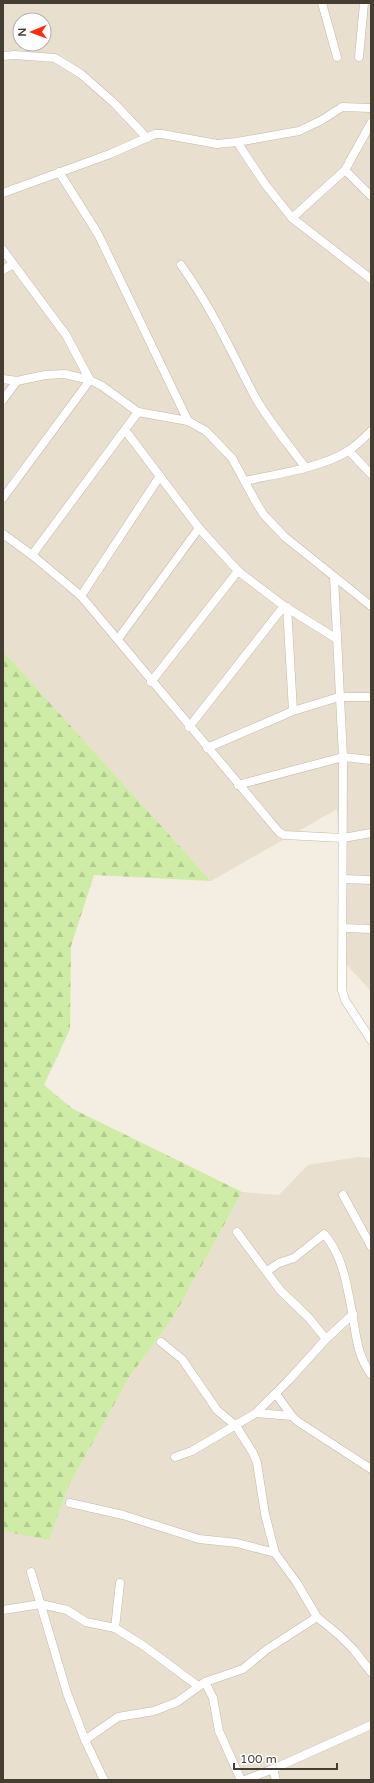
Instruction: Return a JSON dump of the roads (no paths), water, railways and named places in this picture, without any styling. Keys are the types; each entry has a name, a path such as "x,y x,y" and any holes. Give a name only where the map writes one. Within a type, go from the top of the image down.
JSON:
{"street":[{"path":"322,3 337,57"},
{"path":"359,57 364,3"},
{"path":"3,56 14,55 55,58 81,74 114,103 147,138"},
{"path":"3,193 110,154 147,138 162,134 217,144 237,142 299,131 322,120 342,107 371,108"},
{"path":"292,218 345,170 371,124"},
{"path":"237,142 265,184 292,218 371,279"},
{"path":"345,170 371,196"},
{"path":"59,172 98,234 188,421"},
{"path":"3,250 66,335 90,380"},
{"path":"3,270 14,264"},
{"path":"181,265 192,280 211,313 255,396 305,467"},
{"path":"3,379 17,381 45,375 64,374 90,380 102,386 138,412 188,421 206,432 232,458 264,515 285,537 371,606"},
{"path":"3,498 90,380"},
{"path":"3,400 17,381"},
{"path":"32,555 138,412"},
{"path":"125,430 199,528 238,571 286,607 337,638"},
{"path":"245,481 305,467 349,451 371,431"},
{"path":"349,451 371,474"},
{"path":"81,596 160,476"},
{"path":"118,639 199,528"},
{"path":"3,534 32,555 81,596 189,727 282,834 343,838 371,833"},
{"path":"151,682 238,571"},
{"path":"334,577 342,758 342,990 345,1000 371,1040"},
{"path":"286,607 294,711"},
{"path":"189,727 286,607"},
{"path":"207,748 294,711 339,697 371,698"},
{"path":"238,785 342,758 371,760"},
{"path":"343,879 371,880"},
{"path":"343,928 371,929"},
{"path":"343,1196 371,1246"},
{"path":"237,1232 287,1298 309,1318 326,1339"},
{"path":"267,1271 279,1263 294,1258 324,1234 341,1261 362,1361 371,1374"},
{"path":"175,1457 192,1451 256,1413 276,1394 326,1339 353,1314"},
{"path":"162,1342 182,1359 217,1410 236,1426 253,1453 257,1463 265,1514 276,1553 297,1583 317,1617 349,1645 371,1672"},
{"path":"276,1394 297,1421 371,1469"},
{"path":"256,1413 292,1416"},
{"path":"70,1503 123,1514 199,1538 236,1543 276,1553"},
{"path":"31,1572 67,1694 85,1740 104,1780"},
{"path":"115,1628 120,1583"},
{"path":"3,1610 41,1604 61,1607 86,1622 115,1628 202,1684 213,1698 219,1731 241,1780"},
{"path":"85,1740 118,1717 154,1712 177,1702 202,1684 235,1674 266,1650 317,1617"},
{"path":"245,1780 273,1770 371,1725"},
{"path":"273,1770 276,1780"}]}
